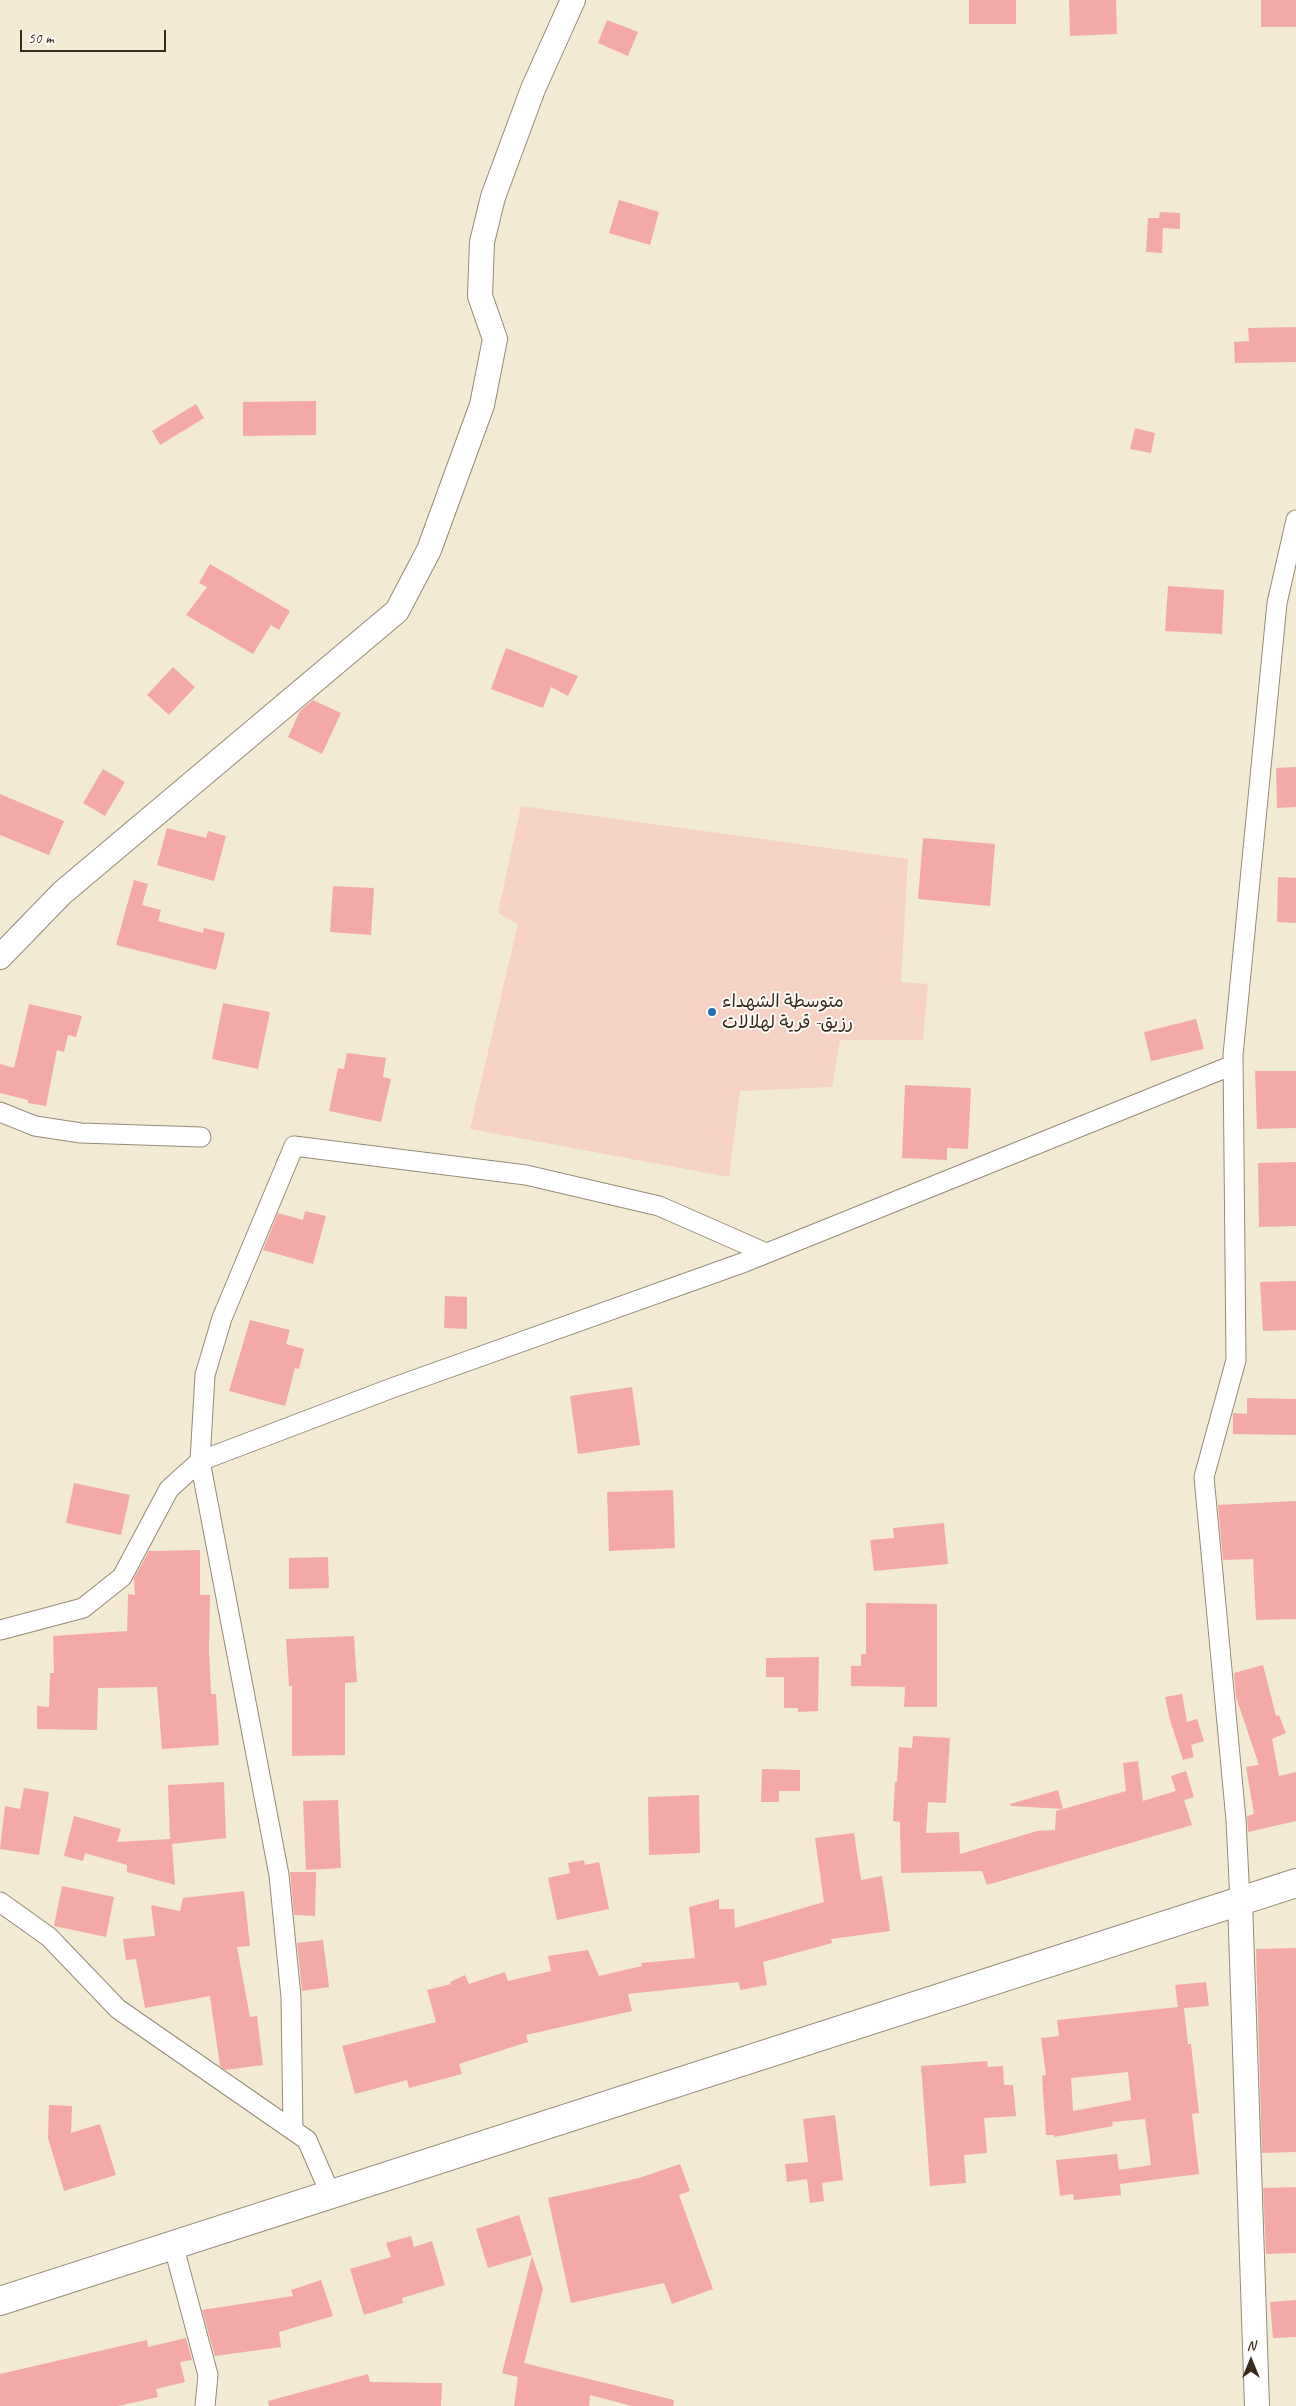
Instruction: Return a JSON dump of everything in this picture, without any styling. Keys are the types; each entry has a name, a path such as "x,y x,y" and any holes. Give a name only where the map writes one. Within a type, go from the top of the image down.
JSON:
{"main road":[{"path":"0,2301 1296,1882"}],"street":[{"path":"0,958 62,893 397,611 429,550 482,405 495,339 480,296 482,242 493,197 529,98 573,0"},
{"path":"1257,2406 1236,1820 1204,1477 1236,1360 1233,1065 1277,603 1296,520"},
{"path":"0,1630 83,1608 122,1577 169,1489 200,1461 392,1388 766,1253 1233,1065"},
{"path":"0,1112 35,1126 81,1133 201,1137"},
{"path":"293,2130 291,1997 278,1875 200,1461 205,1376 225,1309 294,1146 526,1175 658,1206 766,1253"},
{"path":"0,1902 49,1937 118,2009 307,2140 330,2193"},
{"path":"173,2244 208,2375 206,2406"}],"shaded area":[{"name":"متوسطة الشهداء رزيق- قرية لهلالات","path":"521,806 908,859 901,982 928,984 923,1040 840,1040 832,1087 740,1091 729,1177 470,1129 518,924 498,913"}],"building":[{"path":"969,0 1016,0 1016,24 969,24"},
{"path":"1069,0 1116,0 1117,34 1070,36"},
{"path":"1261,0 1296,0 1296,27 1261,27"},
{"path":"607,20 638,32 628,56 598,43"},
{"path":"619,200 659,212 650,245 609,233"},
{"path":"1160,212 1180,213 1180,229 1163,228 1162,253 1146,252 1148,218 1159,218"},
{"path":"1296,327 1296,362 1235,363 1234,342 1249,341 1248,328"},
{"path":"316,401 316,435 243,436 243,402"},
{"path":"196,404 204,418 160,445 152,431"},
{"path":"1135,428 1155,433 1151,453 1130,449"},
{"path":"210,564 290,611 279,630 271,625 253,654 186,615 207,587 199,583"},
{"path":"1168,586 1224,590 1222,634 1165,631"},
{"path":"506,648 578,676 568,696 551,687 543,708 491,689"},
{"path":"173,667 195,687 169,715 147,695"},
{"path":"313,700 341,713 322,754 288,737 300,711"},
{"path":"1296,767 1296,807 1277,808 1276,768"},
{"path":"103,769 125,782 105,816 83,803"},
{"path":"0,794 64,821 49,855 0,835"},
{"path":"167,828 206,838 208,831 226,836 214,881 157,865"},
{"path":"923,838 995,844 990,906 918,899"},
{"path":"1278,877 1296,878 1296,923 1277,922"},
{"path":"134,880 148,884 142,905 161,910 158,921 203,933 204,928 225,933 216,970 116,945"},
{"path":"333,886 374,888 371,935 330,932"},
{"path":"223,1003 270,1012 258,1069 212,1059"},
{"path":"29,1004 82,1016 76,1037 68,1035 64,1052 57,1050 46,1106 28,1103 28,1100 0,1093 0,1064 14,1068"},
{"path":"1196,1019 1204,1049 1151,1061 1144,1032"},
{"path":"347,1053 386,1058 383,1077 391,1079 381,1122 329,1111 338,1068 344,1069"},
{"path":"1255,1071 1296,1071 1296,1128 1257,1129"},
{"path":"905,1085 971,1088 968,1149 947,1148 947,1160 902,1158"},
{"path":"1296,1162 1296,1226 1259,1227 1258,1163"},
{"path":"305,1211 326,1216 313,1264 263,1250 278,1213 303,1220"},
{"path":"1296,1281 1296,1330 1263,1331 1260,1282"},
{"path":"445,1296 467,1297 467,1329 444,1328"},
{"path":"250,1320 290,1330 286,1344 304,1349 299,1369 295,1368 285,1406 229,1391"},
{"path":"632,1387 640,1445 578,1454 570,1396"},
{"path":"1247,1398 1296,1399 1296,1435 1233,1434 1233,1413 1247,1414"},
{"path":"74,1483 130,1495 121,1535 66,1523"},
{"path":"673,1490 675,1548 609,1551 607,1492"},
{"path":"1296,1501 1296,1619 1256,1620 1253,1559 1223,1560 1218,1505"},
{"path":"944,1523 948,1564 874,1571 870,1540 894,1538 893,1528"},
{"path":"200,1550 200,1595 210,1595 209,1650 211,1694 216,1694 219,1745 162,1749 157,1687 98,1688 97,1730 37,1729 37,1706 49,1707 50,1673 54,1673 53,1636 127,1631 128,1594 135,1595 134,1578 149,1551"},
{"path":"328,1557 329,1588 289,1589 289,1558"},
{"path":"866,1603 937,1604 937,1707 904,1707 905,1687 851,1686 851,1666 861,1666 861,1654 866,1654"},
{"path":"354,1636 357,1682 345,1683 345,1755 292,1756 292,1686 289,1686 286,1639"},
{"path":"819,1657 818,1711 798,1712 798,1708 784,1708 784,1677 766,1677 766,1658"},
{"path":"1263,1665 1276,1716 1279,1715 1286,1733 1272,1739 1279,1776 1296,1772 1296,1821 1248,1832 1247,1816 1254,1814 1246,1767 1259,1765 1236,1697 1234,1673"},
{"path":"1182,1694 1187,1722 1197,1719 1204,1741 1191,1745 1194,1757 1183,1760 1170,1720 1165,1697"},
{"path":"913,1736 950,1738 946,1803 928,1802 926,1833 959,1832 960,1854 1037,1831 1055,1830 1056,1811 1126,1791 1123,1763 1138,1761 1143,1801 1176,1791 1171,1776 1186,1771 1194,1797 1184,1800 1192,1825 987,1885 982,1871 901,1873 900,1822 893,1821 895,1782 897,1782 899,1747 912,1748"},
{"path":"762,1769 800,1770 800,1791 779,1791 779,1802 761,1802"},
{"path":"224,1782 226,1838 172,1844 175,1885 127,1872 127,1865 85,1853 83,1861 64,1856 74,1816 121,1829 117,1842 170,1839 168,1785"},
{"path":"24,1788 49,1792 39,1855 0,1849 5,1806 20,1809"},
{"path":"1058,1790 1063,1809 1011,1806 1010,1804"},
{"path":"699,1795 700,1853 649,1855 648,1797"},
{"path":"338,1800 341,1868 306,1870 303,1801"},
{"path":"854,1833 861,1880 882,1876 890,1931 831,1939 832,1943 763,1962 767,1985 740,1990 739,1982 628,1994 632,2011 526,2035 528,2042 459,2064 462,2074 409,2088 407,2080 355,2094 342,2046 436,2022 427,1990 451,1984 450,1982 465,1975 469,1984 505,1972 508,1981 551,1971 548,1956 588,1950 599,1976 642,1966 641,1963 695,1958 689,1907 719,1899 719,1909 734,1909 735,1928 824,1902 815,1838"},
{"path":"584,1860 585,1865 599,1862 609,1909 557,1920 548,1878 570,1873 568,1863"},
{"path":"290,1872 316,1872 315,1916 294,1915"},
{"path":"62,1886 114,1897 106,1937 54,1926"},
{"path":"244,1891 250,1946 237,1947 250,2017 257,2016 263,2065 225,2070 220,2066 210,1996 145,2008 136,1959 126,1960 123,1939 155,1936 151,1905 180,1911 183,1898"},
{"path":"323,1940 329,1987 302,1991 297,1943"},
{"path":"1296,1948 1296,2152 1262,2153 1256,1949"},
{"path":"1206,1982 1209,2006 1184,2008 1188,2044 1191,2044 1199,2113 1192,2114 1199,2174 1120,2184 1121,2195 1074,2200 1073,2194 1060,2196 1056,2160 1117,2154 1119,2170 1151,2165 1145,2119 1112,2122 1113,2126 1054,2137 1054,2135 1046,2135 1042,2076 1046,2075 1041,2038 1059,2036 1057,2020 1178,2007 1175,1985","holes":["1128,2072 1131,2100 1073,2111 1071,2078"]},
{"path":"987,2061 988,2067 1003,2066 1004,2085 1013,2085 1016,2116 984,2118 987,2153 964,2155 966,2183 930,2186 921,2066"},
{"path":"49,2105 72,2106 71,2133 100,2124 116,2175 64,2191 48,2138"},
{"path":"835,2115 843,2180 822,2183 824,2201 810,2203 807,2179 787,2182 785,2164 808,2162 803,2119"},
{"path":"680,2164 690,2191 679,2195 713,2289 672,2304 664,2283 571,2303 548,2198 639,2178"},
{"path":"1296,2187 1296,2253 1266,2254 1263,2188"},
{"path":"519,2215 532,2255 488,2268 476,2229"},
{"path":"411,2236 414,2247 432,2241 445,2285 402,2298 403,2303 364,2315 350,2269 391,2257 386,2243"},
{"path":"532,2256 543,2289 524,2363 674,2400 673,2406 632,2406 590,2395 589,2406 514,2406 518,2377 502,2373"},
{"path":"321,2280 333,2316 279,2332 281,2347 215,2356 202,2310 293,2296 291,2290"},
{"path":"1296,2300 1296,2337 1273,2338 1270,2302"},
{"path":"186,2338 192,2360 180,2362 185,2382 156,2389 158,2397 118,2406 0,2406 0,2374 147,2340 148,2347"},
{"path":"368,2374 370,2382 442,2383 441,2406 269,2406 268,2401"}],"place":[{"name":"متوسطة الشهداء رزيق- قرية لهلالات","path":"712,1012"}]}
